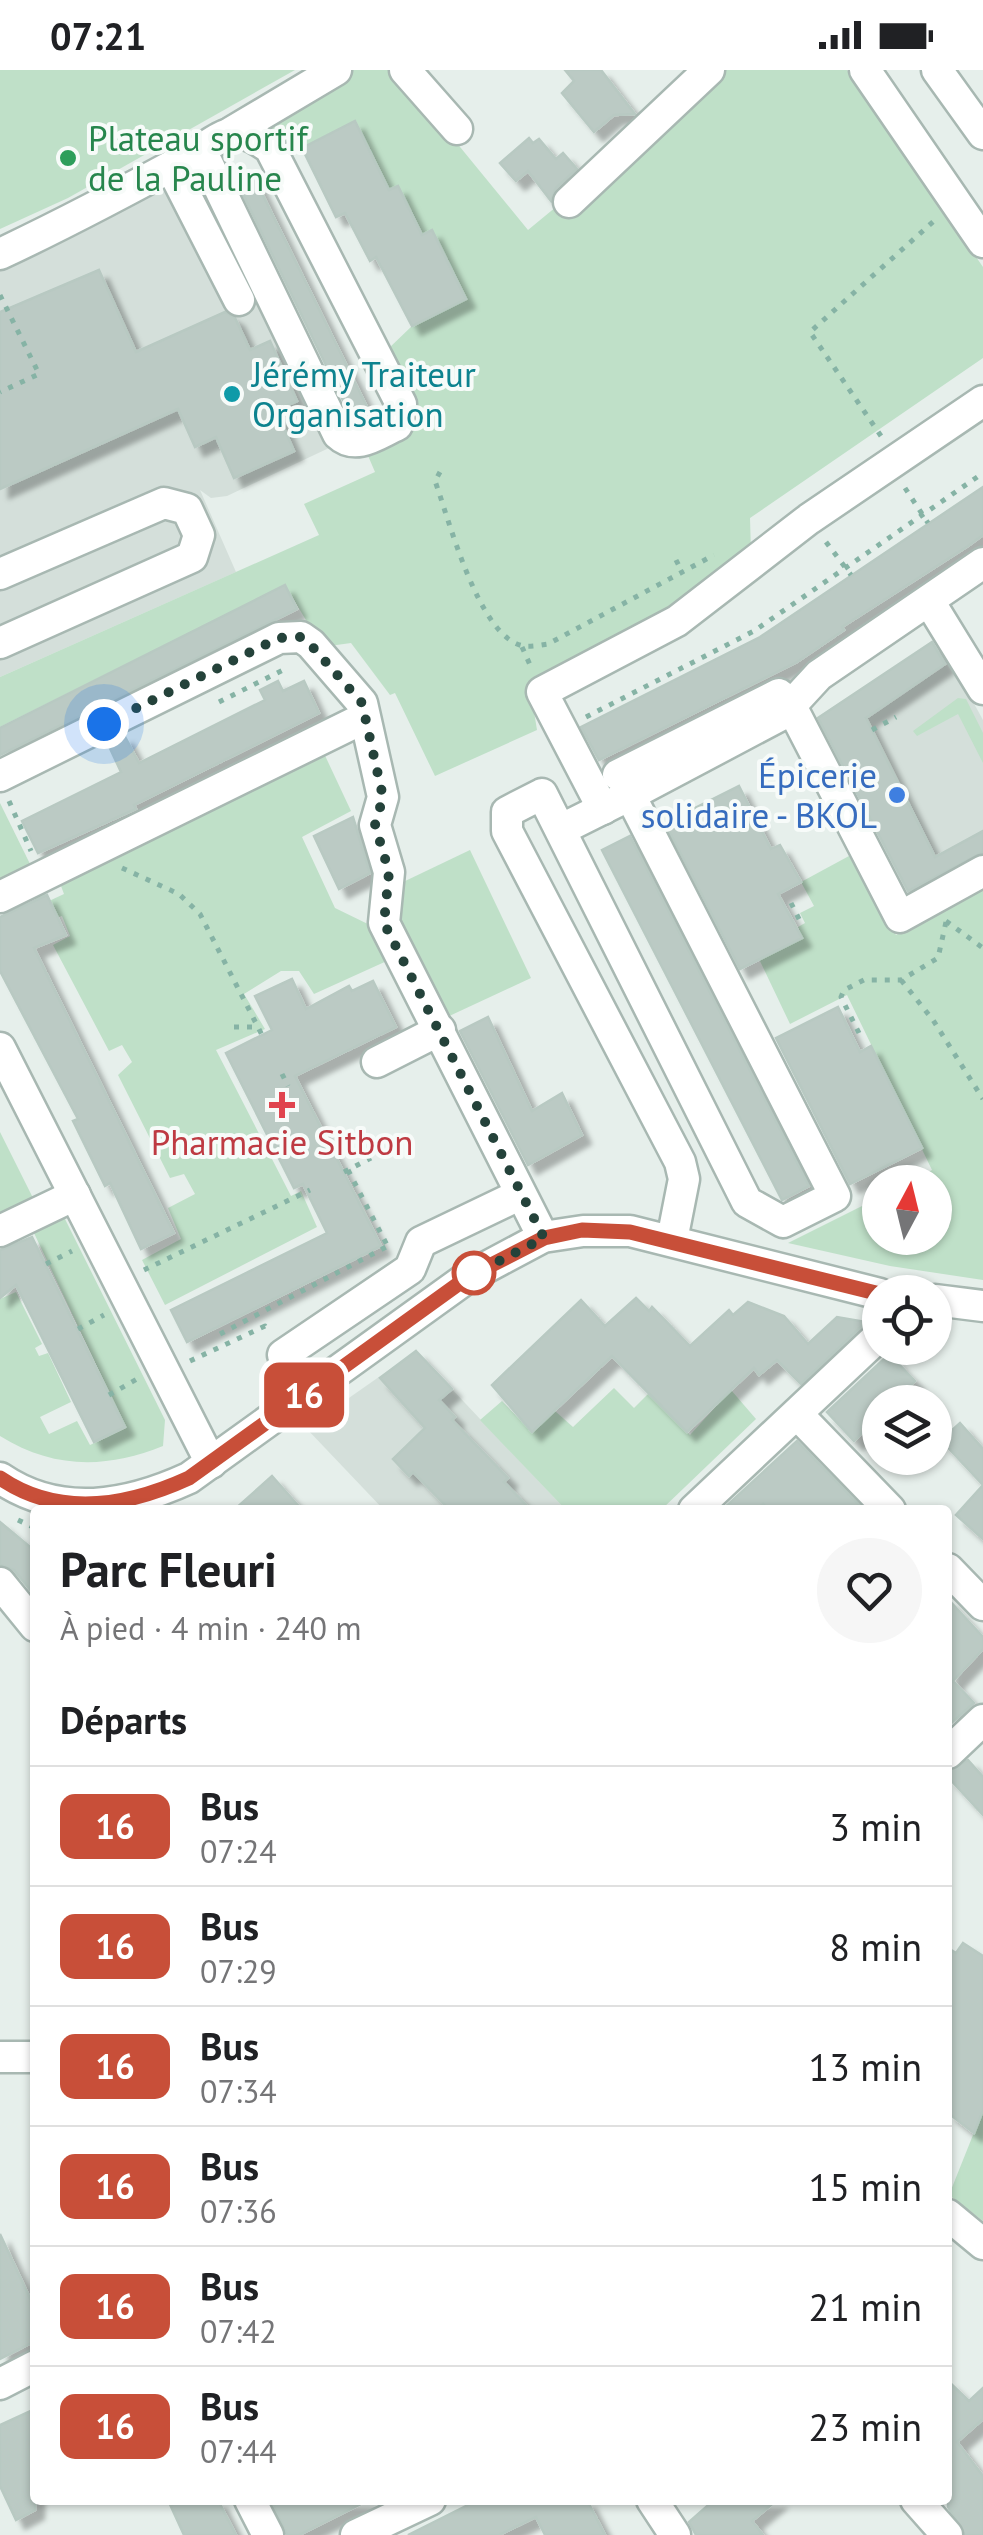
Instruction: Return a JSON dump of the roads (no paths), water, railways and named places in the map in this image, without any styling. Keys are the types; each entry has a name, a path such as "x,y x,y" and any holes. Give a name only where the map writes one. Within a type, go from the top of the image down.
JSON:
{"street":[{"path":"0,254 104,205 336,70"},
{"path":"405,70 458,128"},
{"path":"569,202 709,70"},
{"path":"865,70 983,242"},
{"path":"937,70 983,134"},
{"path":"200,150 338,434 346,442 358,442 396,425 401,404 270,148 252,136 232,132"},
{"path":"171,166 239,300"},
{"path":"672,1240 684,1179 680,1162 507,831 507,812 542,794 747,1202 783,1222 836,1196 617,793 542,692 676,621 809,519 983,402"},
{"path":"0,574 164,503 187,509 199,535 192,557 0,643"},
{"path":"562,830 617,793 768,722 791,706 819,675 983,563"},
{"path":"929,601 982,687"},
{"path":"2,784 279,638 301,637 319,650 362,703 383,797 375,825 389,872 384,923 544,1238"},
{"path":"791,706 900,917 935,912 983,870"},
{"path":"0,897 364,718"},
{"path":"377,1062 440,1030"},
{"path":"0,1048 211,1463"},
{"path":"680,1162 718,1143"},
{"path":"0,1232 75,1195"},
{"path":"283,1355 410,1269 421,1242 519,1195"},
{"path":"0,1478 50,1500 111,1505 145,1498 211,1463 468,1277 544,1238 598,1231 672,1240 862,1289"},
{"path":"952,1302 983,1306"},
{"path":"699,1505 862,1352"},
{"path":"797,1414 885,1505"},
{"path":"952,1573 983,1605"},
{"path":"0,1584 30,1620"},
{"path":"952,1749 983,1720"},
{"path":"0,2057 30,2058"},
{"path":"952,2218 983,2244"},
{"path":"0,2384 30,2369"},
{"path":"253,2505 268,2535"},
{"path":"356,2535 419,2505"},
{"path":"920,2505 947,2535"}],"place":[{"name":"Plateau sportif de la Pauline","path":"68,158"},
{"name":"Jérémy Traiteur Organisation","path":"232,394"},
{"name":"Épicerie solidaire - BKOL","path":"897,795"},
{"name":"Pharmacie Sitbon","path":"282,1105"}]}
